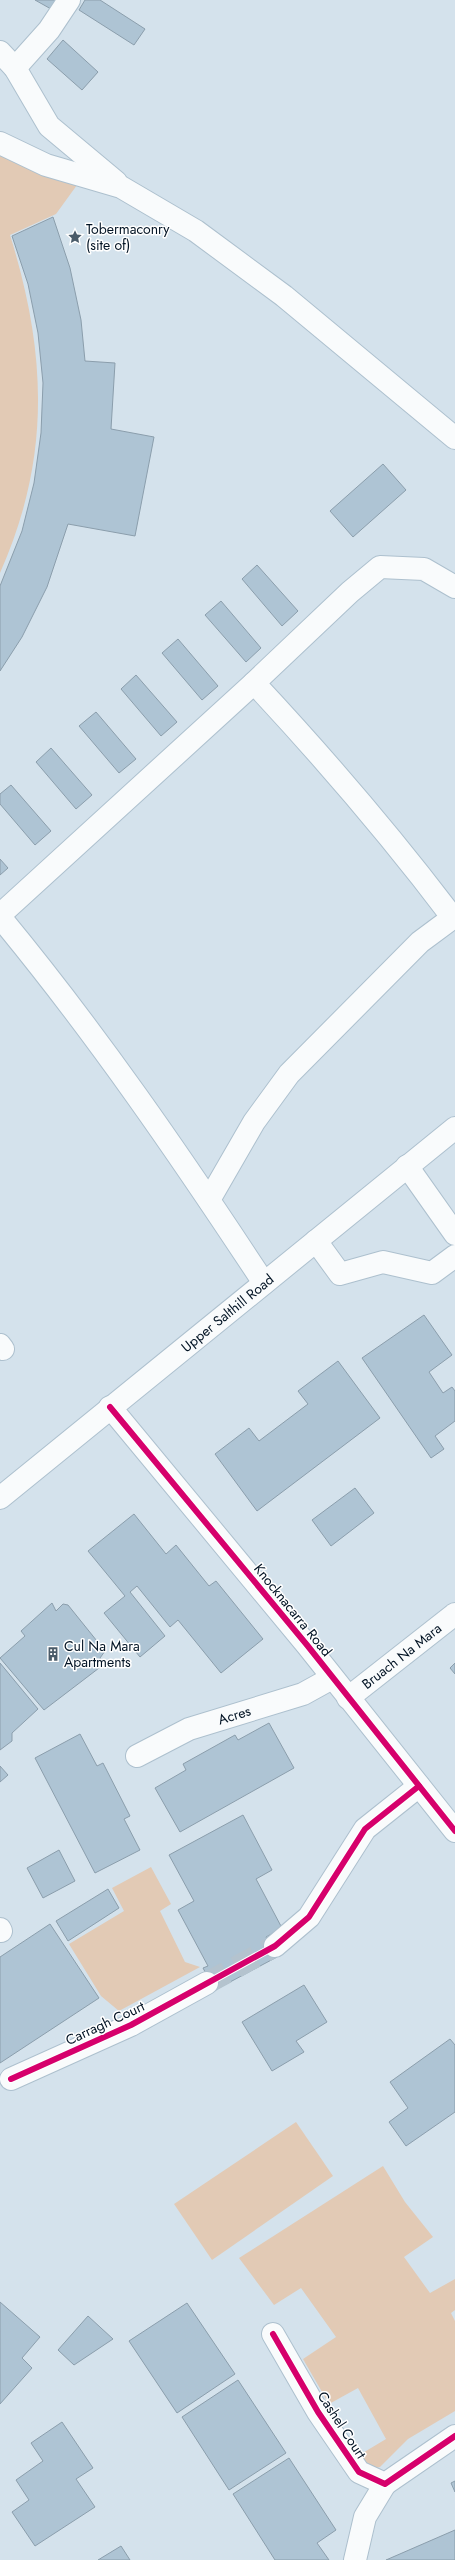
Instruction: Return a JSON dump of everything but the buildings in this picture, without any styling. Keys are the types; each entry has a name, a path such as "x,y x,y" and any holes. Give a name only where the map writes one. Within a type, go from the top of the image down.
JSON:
{"street":[{"path":"15,68 49,30 69,0"},
{"path":"0,52 15,68 49,126 121,187 196,231 284,296 455,438"},
{"path":"0,143 46,165 121,187"},
{"path":"264,1283 209,1200 57,986 0,916 254,683 350,592 380,567 424,569 455,587"},
{"path":"209,1200 254,1122 289,1074 420,942 454,917 404,853 348,787 254,683"},
{"name":"Upper Salthill Road","path":"0,1498 110,1407 455,1128"},
{"path":"408,1166 455,1234"},
{"path":"316,1241 340,1274 383,1262 432,1273 455,1256"},
{"name":"Knocknacarra Road","path":"110,1407 455,1831"},
{"name":"Bruach Na Mara","path":"348,1698 455,1614"},
{"name":"Acres","path":"137,1756 189,1729 303,1694 332,1678"},
{"path":"275,1946 309,1916 365,1829 419,1786"},
{"name":"Carragh Court","path":"11,2079 131,2025 207,1983"},
{"name":"Cashel Court","path":"273,2334 318,2412 359,2472 385,2484"},
{"path":"355,2560 365,2517 385,2484 455,2436"}],"shaded area":[{"path":"0,155 77,185 56,214 10,235 22,279 31,322 37,364 38,406 35,447 28,488 17,530 0,573"},
{"path":"151,1867 171,1904 160,1911 185,1962 200,1967 119,2011 101,1996 69,1944 124,1911 112,1888"},
{"path":"296,2122 333,2176 212,2260 174,2204"},
{"path":"383,2166 405,2202 433,2237 404,2257 430,2293 455,2279 455,2310 451,2313 455,2321 455,2411 408,2439 380,2467 370,2469 361,2460 361,2454 386,2439 358,2388 329,2404 303,2359 336,2337 301,2288 274,2305 239,2258"}],"tunnel":[{"path":"207,1983 275,1946"}],"cycle path":[{"path":"110,1407 307,1645 455,1831"},
{"path":"11,2079 131,2025 275,1946 309,1917 365,1829 419,1786"},
{"path":"273,2334 318,2412 359,2472 385,2484 455,2436"}],"place":[{"name":"Tobermaconry (site of)","path":"75,237"},
{"name":"Cul Na Mara Apartments","path":"53,1654"}]}
